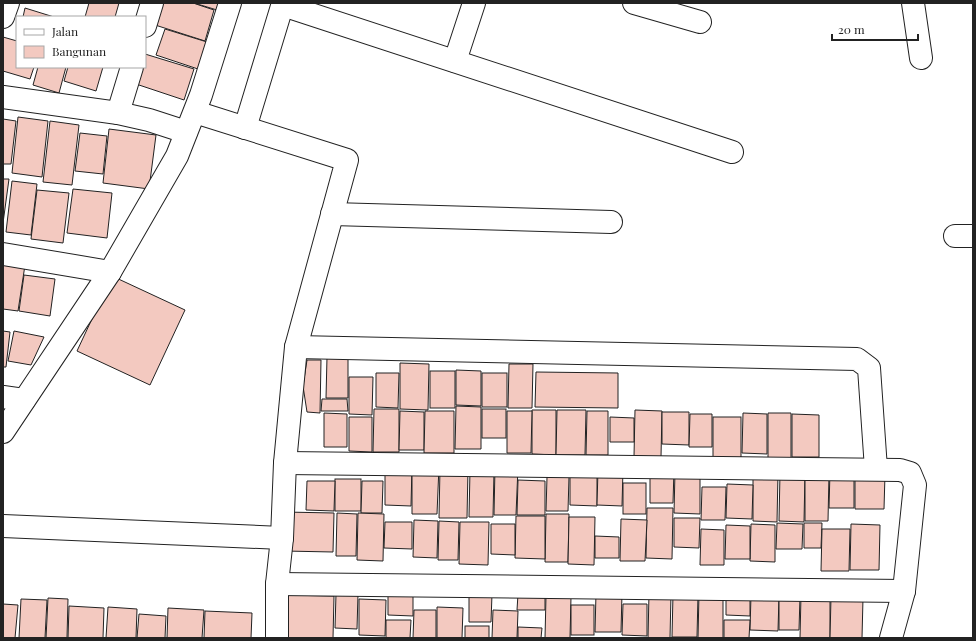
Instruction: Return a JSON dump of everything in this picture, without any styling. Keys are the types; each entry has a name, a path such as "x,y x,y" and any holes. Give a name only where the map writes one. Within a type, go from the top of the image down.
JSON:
{"street":[{"path":"3,17 8,3"},
{"path":"146,23 152,3"},
{"path":"3,432 110,272 177,156 201,95 230,3"},
{"path":"455,61 474,3"},
{"path":"634,3 700,22"},
{"path":"913,3 921,58"},
{"path":"245,128 283,4 732,152"},
{"path":"118,113 132,68"},
{"path":"3,97 118,113 149,120 186,132"},
{"path":"195,112 347,160 296,347 285,463 282,538 276,584 277,638"},
{"path":"332,214 611,222"},
{"path":"3,254 110,272"},
{"path":"296,347 857,359 869,368 876,469"},
{"path":"3,397 24,400"},
{"path":"285,463 900,470 910,473 915,485 904,591 891,638"},
{"path":"3,526 282,538"},
{"path":"276,584 904,591"}],"building":[{"path":"89,3 119,3 115,16 85,16"},
{"path":"159,3 193,3 214,10 205,41 152,24"},
{"path":"194,3 220,3 217,10"},
{"path":"25,8 51,16 23,16"},
{"path":"165,29 207,42 198,69 156,55"},
{"path":"3,37 16,41 16,68 34,68 30,79 3,71"},
{"path":"146,54 194,69 184,100 130,82 135,68 146,68"},
{"path":"38,68 66,68 59,93 33,85"},
{"path":"68,68 103,68 96,91 64,81"},
{"path":"18,117 48,121 42,177 12,173"},
{"path":"3,119 16,121 11,164 3,164"},
{"path":"50,121 79,125 72,185 43,182"},
{"path":"109,129 156,135 149,189 103,183"},
{"path":"80,133 107,136 103,174 75,171"},
{"path":"3,179 9,179 3,223"},
{"path":"12,181 37,184 31,235 6,232"},
{"path":"73,189 112,193 107,238 67,233"},
{"path":"37,190 69,193 63,243 31,239"},
{"path":"3,262 25,265 18,311 3,309"},
{"path":"24,275 55,279 50,316 19,311"},
{"path":"112,276 185,310 150,385 77,351"},
{"path":"3,331 10,332 6,367 3,367"},
{"path":"14,331 44,337 31,365 8,361"},
{"path":"327,357 348,357 348,398 326,398"},
{"path":"307,360 321,360 320,413 307,412 303,386"},
{"path":"400,363 429,364 428,410 400,409"},
{"path":"509,364 533,364 532,408 508,408"},
{"path":"456,370 481,371 481,406 456,405"},
{"path":"430,371 455,371 455,408 430,408"},
{"path":"536,372 618,373 618,408 535,407"},
{"path":"376,373 399,373 398,408 376,407"},
{"path":"482,373 507,373 507,407 482,407"},
{"path":"349,377 373,377 372,415 349,414"},
{"path":"322,399 347,399 348,411 321,411"},
{"path":"456,406 481,407 481,449 455,449"},
{"path":"374,409 399,409 399,452 373,452"},
{"path":"482,409 506,409 506,438 482,438"},
{"path":"532,410 556,410 556,455 532,454"},
{"path":"557,410 586,410 585,455 556,455"},
{"path":"635,410 662,411 661,457 634,456"},
{"path":"400,411 424,412 424,450 399,450"},
{"path":"425,411 454,411 454,453 424,453"},
{"path":"507,411 532,411 531,453 507,453"},
{"path":"587,411 608,411 608,455 586,455"},
{"path":"662,412 689,412 689,445 662,444"},
{"path":"324,413 347,414 347,447 324,447"},
{"path":"743,413 767,414 767,454 742,453"},
{"path":"768,413 791,413 791,459 768,458"},
{"path":"690,414 712,414 712,447 689,447"},
{"path":"792,414 819,415 819,457 792,457"},
{"path":"349,417 372,417 372,452 349,451"},
{"path":"610,417 634,418 634,442 610,442"},
{"path":"713,417 741,417 741,460 713,460"},
{"path":"385,465 412,466 411,506 385,505"},
{"path":"412,466 439,466 437,514 412,514"},
{"path":"495,467 518,467 516,515 494,515"},
{"path":"440,468 468,469 467,518 439,518"},
{"path":"570,468 597,469 597,506 570,505"},
{"path":"598,469 623,469 622,506 597,505"},
{"path":"650,469 674,469 673,503 650,503"},
{"path":"470,470 494,471 493,517 469,517"},
{"path":"675,471 700,471 700,514 674,513"},
{"path":"830,471 854,472 854,508 829,508"},
{"path":"753,472 778,473 777,522 753,521"},
{"path":"780,473 805,474 804,522 779,521"},
{"path":"805,474 829,474 828,521 805,521"},
{"path":"855,474 885,474 884,509 855,509"},
{"path":"547,477 569,477 568,511 546,511"},
{"path":"335,479 361,479 361,511 335,511"},
{"path":"518,480 545,481 545,515 517,515"},
{"path":"307,481 335,481 334,511 306,510"},
{"path":"362,481 383,481 382,513 361,513"},
{"path":"623,483 646,483 646,514 623,514"},
{"path":"727,484 753,485 752,519 726,518"},
{"path":"702,487 726,487 725,520 701,520"},
{"path":"647,508 673,508 672,559 646,558"},
{"path":"284,512 334,513 333,552 284,551"},
{"path":"337,513 357,514 356,556 336,556"},
{"path":"358,513 384,514 383,561 357,560"},
{"path":"546,514 569,514 568,562 545,562"},
{"path":"516,516 545,516 545,559 515,558"},
{"path":"569,517 595,517 594,565 568,564"},
{"path":"674,518 700,518 699,548 674,547"},
{"path":"621,519 647,520 645,561 620,561"},
{"path":"414,520 438,521 437,558 413,557"},
{"path":"439,521 459,522 458,560 438,560"},
{"path":"385,522 412,522 412,549 384,548"},
{"path":"460,522 489,522 488,565 459,564"},
{"path":"777,523 803,524 802,549 776,549"},
{"path":"804,523 822,523 821,548 804,548"},
{"path":"491,524 515,524 515,555 491,554"},
{"path":"751,524 775,525 775,562 750,561"},
{"path":"851,524 880,525 879,570 850,570"},
{"path":"726,525 750,526 750,559 725,559"},
{"path":"701,529 724,530 724,565 700,565"},
{"path":"822,529 850,529 849,571 821,571"},
{"path":"595,536 619,537 619,558 595,558"},
{"path":"726,591 750,592 750,616 726,615"},
{"path":"596,593 622,593 621,632 595,632"},
{"path":"649,593 671,594 670,638 648,638"},
{"path":"699,593 723,594 723,638 698,638"},
{"path":"336,594 358,594 357,629 335,628"},
{"path":"388,594 413,595 413,616 388,615"},
{"path":"469,594 492,594 491,622 469,622"},
{"path":"518,594 545,595 545,610 517,610"},
{"path":"673,594 698,595 697,637 672,637"},
{"path":"282,595 334,596 333,638 281,638"},
{"path":"751,595 779,596 778,631 750,630"},
{"path":"779,595 800,596 799,630 779,630"},
{"path":"801,595 830,596 830,638 800,638"},
{"path":"546,596 571,597 570,638 545,638"},
{"path":"831,597 863,598 862,638 830,638"},
{"path":"48,598 68,599 67,638 46,638"},
{"path":"21,599 47,600 45,638 19,638"},
{"path":"359,599 386,600 385,636 359,635"},
{"path":"3,604 18,605 15,638 3,638"},
{"path":"623,604 647,604 647,636 622,635"},
{"path":"571,605 594,605 594,635 571,635"},
{"path":"69,606 104,608 103,638 68,638"},
{"path":"108,607 137,609 136,638 106,638"},
{"path":"437,607 463,608 462,638 437,638"},
{"path":"168,608 204,610 202,638 167,638"},
{"path":"414,610 436,610 436,638 413,638"},
{"path":"493,610 518,611 517,638 492,638"},
{"path":"205,611 252,613 251,638 204,638"},
{"path":"139,614 166,616 165,638 137,638"},
{"path":"386,620 411,620 410,638 386,638"},
{"path":"724,620 750,620 749,638 724,638"},
{"path":"465,626 489,626 489,638 465,638"},
{"path":"518,627 542,628 541,638 518,638"}]}
